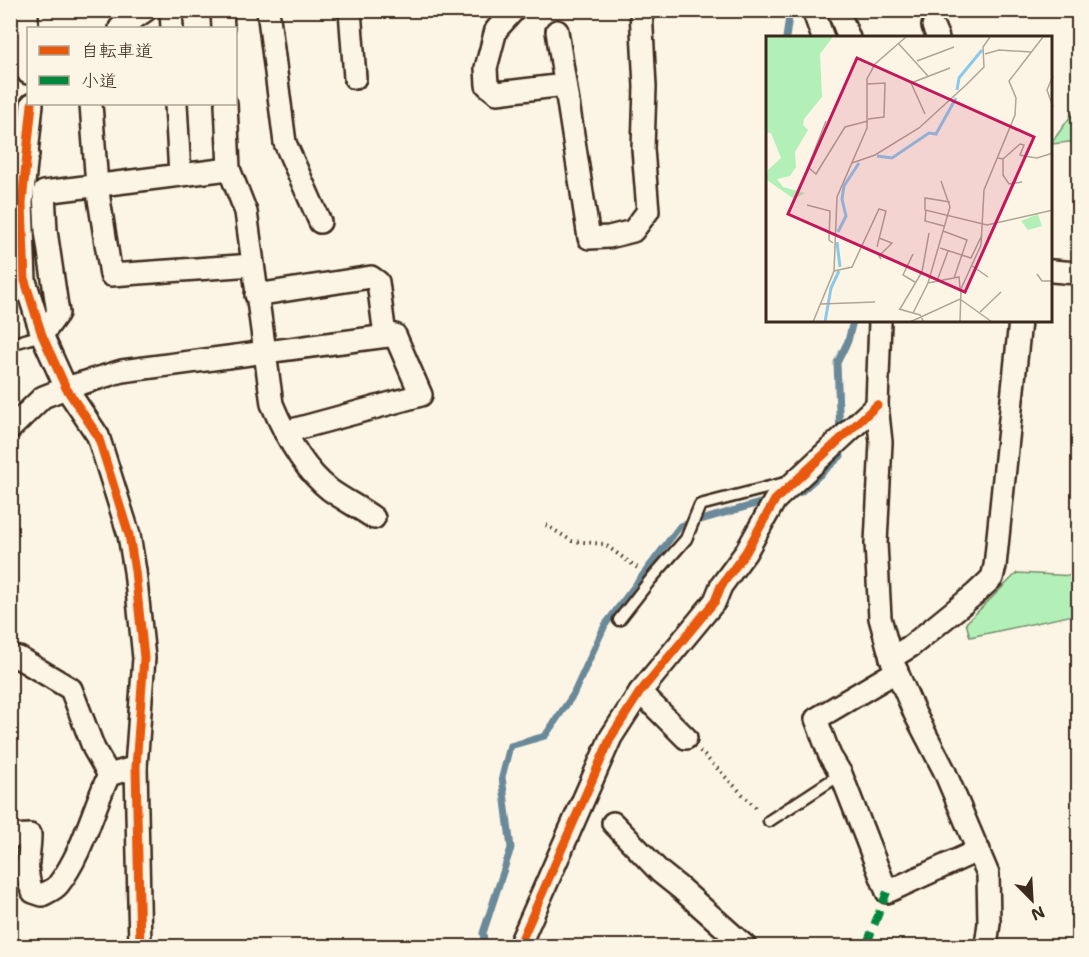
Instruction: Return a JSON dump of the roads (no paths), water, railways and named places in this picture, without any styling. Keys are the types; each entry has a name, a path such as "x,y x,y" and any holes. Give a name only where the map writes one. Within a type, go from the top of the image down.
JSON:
{"street":[{"path":"29,10 41,27"},
{"path":"28,27 29,10"},
{"path":"121,27 146,10"},
{"path":"171,10 172,27"},
{"path":"222,10 223,27"},
{"path":"268,10 285,143 320,222"},
{"path":"350,10 356,78"},
{"path":"514,10 496,30 486,68 487,85 497,93 565,85"},
{"path":"557,31 589,237 609,237 633,231 648,211 643,149 645,87 641,10"},
{"path":"813,10 822,36"},
{"path":"838,10 848,36"},
{"path":"32,105 19,153 25,281 42,335 66,388 98,436 129,535 135,571 144,658 136,767 140,946"},
{"path":"91,105 98,186 111,275 253,265"},
{"path":"176,105 180,175"},
{"path":"226,105 229,169 246,212 272,404 285,432 307,466 329,489 374,518"},
{"path":"42,335 58,313 46,231 44,192 229,169"},
{"path":"1053,270 1078,275"},
{"path":"256,295 371,277 378,282 385,336"},
{"path":"880,322 877,405 881,442 876,543 880,618 894,665 915,714 944,770 988,874 989,923 986,946"},
{"path":"979,850 887,892 841,774 830,756 816,719 894,665 911,646 992,578 1020,322"},
{"path":"10,429 43,397 122,371 395,334 421,395 285,432"},
{"path":"519,946 584,805 610,738 640,692 715,601 721,586 746,552 775,500 877,405"},
{"path":"10,656 20,658 71,689 94,749 109,775"},
{"path":"640,692 691,742"},
{"path":"10,836 30,835 28,882 33,892 42,895 56,887 80,847 109,775 136,767"},
{"path":"607,820 660,872 745,946"}],"lane":[{"path":"10,344 42,335"},
{"path":"619,620 686,539 700,505 796,480"},
{"path":"769,821 841,774"}],"waterway":[{"path":"786,36 790,10"},
{"path":"840,435 837,363 848,341 853,322"},
{"path":"790,495 801,492 841,456 840,446"},
{"path":"485,946 483,933 511,848 502,777 510,746 545,736 573,695 605,625 680,526 770,500"}]}
